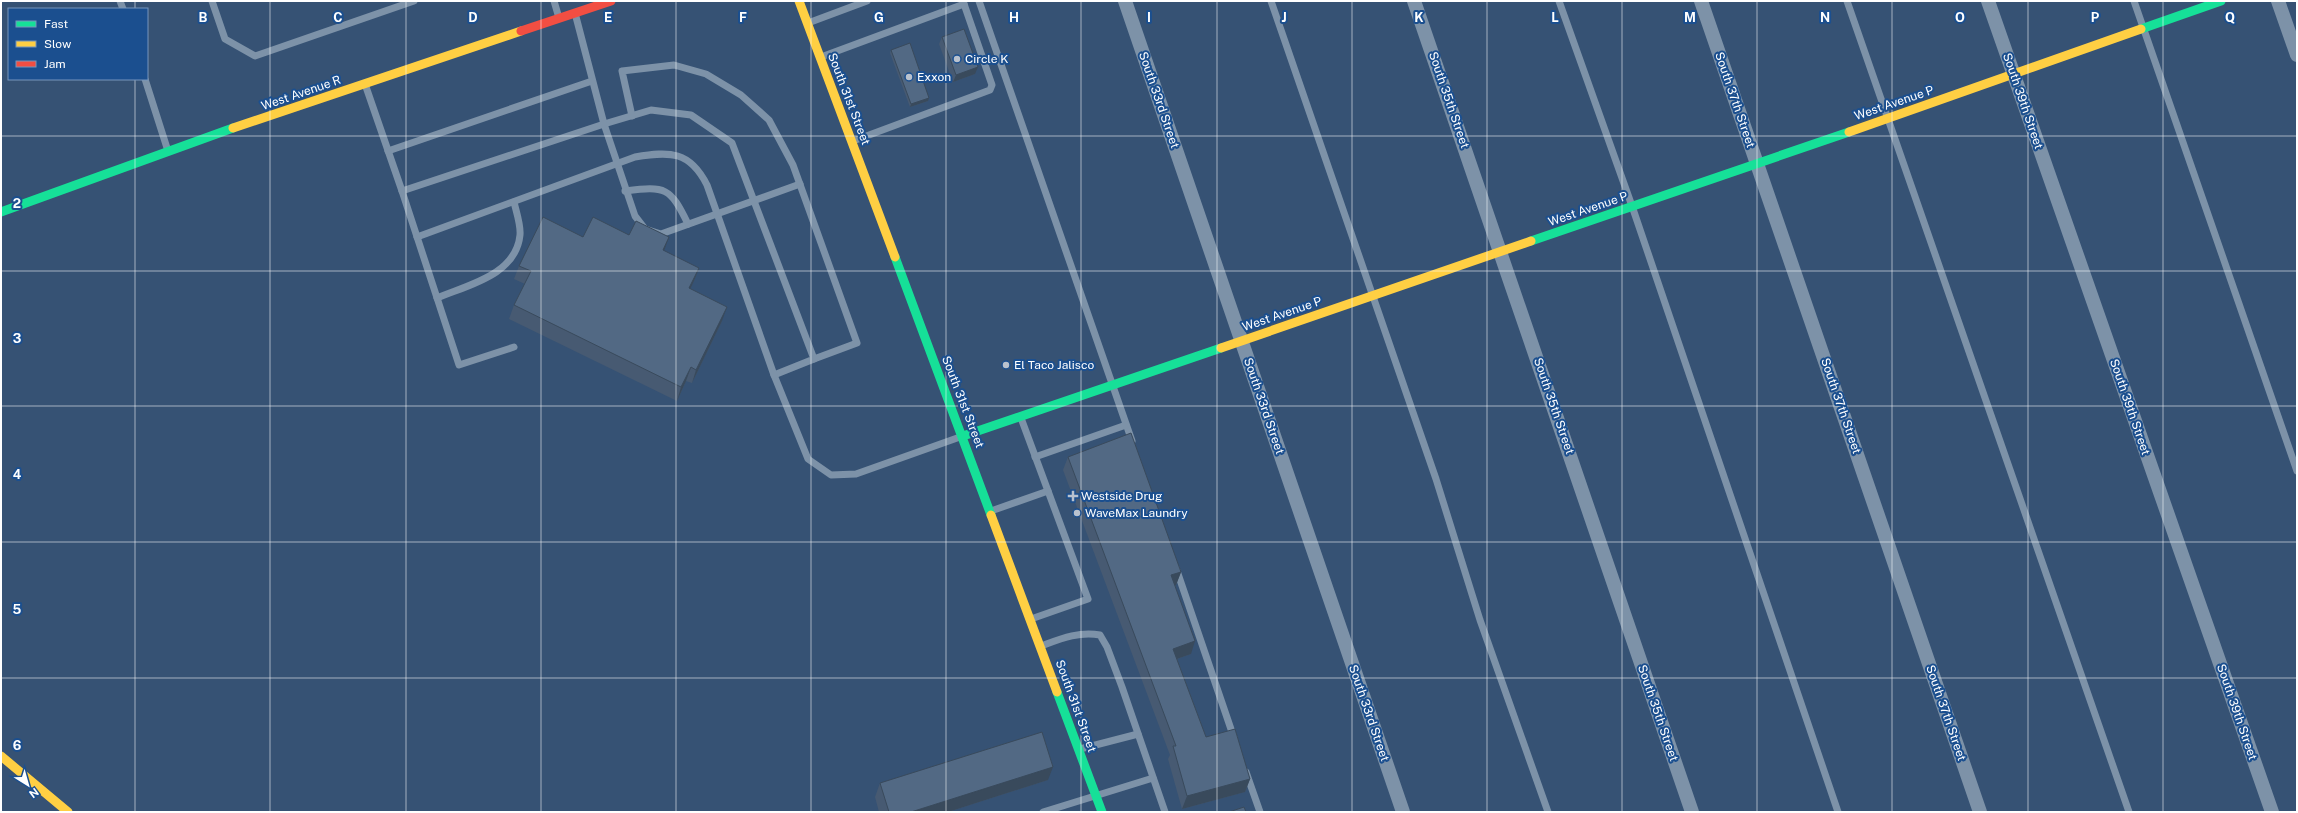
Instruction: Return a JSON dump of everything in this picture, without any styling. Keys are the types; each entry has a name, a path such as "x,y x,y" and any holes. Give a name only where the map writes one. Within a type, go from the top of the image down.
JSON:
{"street":[{"name":"West Avenue R","path":"1,212 168,150 611,1"},
{"name":"South 31st Street","path":"799,1 963,436 1102,812"},
{"name":"South 33rd Street","path":"1125,1 1403,812"},
{"name":"South 35th Street","path":"1414,1 1692,812"},
{"name":"South 37th Street","path":"1701,1 1980,812"},
{"name":"South 39th Street","path":"1988,1 2272,812"},
{"name":"West Avenue P","path":"963,436 1757,164 2221,1"},
{"path":"2278,1 2297,55"},
{"path":"1,756 68,812"}],"lane":[{"path":"212,1 224,38 255,56 414,1"},
{"path":"554,1 559,18"},
{"path":"808,24 852,4 867,1"},
{"path":"979,1 1134,447"},
{"path":"1271,1 1436,479 1480,620 1548,812"},
{"path":"1559,1 1632,206 1838,812"},
{"path":"1847,1 2128,812"},
{"path":"2134,1 2297,471"},
{"path":"820,57 963,2 992,85 990,90 852,141"},
{"path":"575,13 604,124 625,191 635,216 645,229 661,234 800,184"},
{"path":"632,116 622,71 674,65 706,74 741,95 769,120 793,165 857,343 774,375"},
{"path":"145,80 168,150"},
{"path":"388,151 592,81"},
{"path":"365,84 460,364 514,347"},
{"path":"402,191 604,124 651,110 691,115 732,144 755,200 814,359"},
{"path":"417,237 635,157 656,154 684,157 701,174 717,214 774,375 808,459 831,475 856,474 963,436"},
{"path":"625,191 649,188 665,190 677,202 688,224"},
{"path":"437,298 492,276 504,266 514,252 521,234 514,202"},
{"path":"1020,416 1088,599 1031,619"},
{"path":"1035,457 1126,425"},
{"path":"990,511 1048,491"},
{"path":"1172,557 1237,744"},
{"path":"1041,646 1071,636 1088,633 1100,635 1107,647 1164,812"},
{"path":"1079,750 1138,734"},
{"path":"1245,767 1260,812"},
{"path":"1043,812 1096,794 1153,778"}],"building":[{"name":"Circle K","path":"964,29 978,67 956,75 942,37"},
{"name":"Exxon","path":"910,43 929,98 911,104 891,50"},
{"path":"543,217 583,237 593,217 629,235 636,221 669,237 663,250 699,268 689,288 727,307 696,370 691,367 681,387 514,305 531,271 519,266"},
{"path":"1131,433 1181,572 1171,575 1195,641 1173,649 1206,737 1235,729 1250,779 1187,796 1173,746 1176,746 1068,457"},
{"path":"1042,732 1053,767 911,812 889,812 880,783"},
{"path":"1244,807 1246,812 1229,812"}],"traffic: fast":[{"path":"2141,29 2221,1"},
{"path":"1,212 233,128"},
{"path":"1531,241 1849,132"},
{"path":"895,257 991,515"},
{"path":"963,436 1221,348"},
{"path":"1057,692 1102,812"}],"traffic: slow":[{"path":"799,1 895,257"},
{"path":"1849,132 2141,29"},
{"path":"233,128 521,31"},
{"path":"1221,348 1531,241"},
{"path":"991,515 1057,692"},
{"path":"1,756 68,812"}],"traffic: jam":[{"path":"521,31 611,1"}],"place":[{"name":"Circle K","path":"957,59"},
{"name":"Exxon","path":"909,77"},
{"name":"El Taco Jalisco","path":"1006,365"},
{"name":"Westside Drug","path":"1073,496"},
{"name":"WaveMax Laundry","path":"1077,513"}]}
